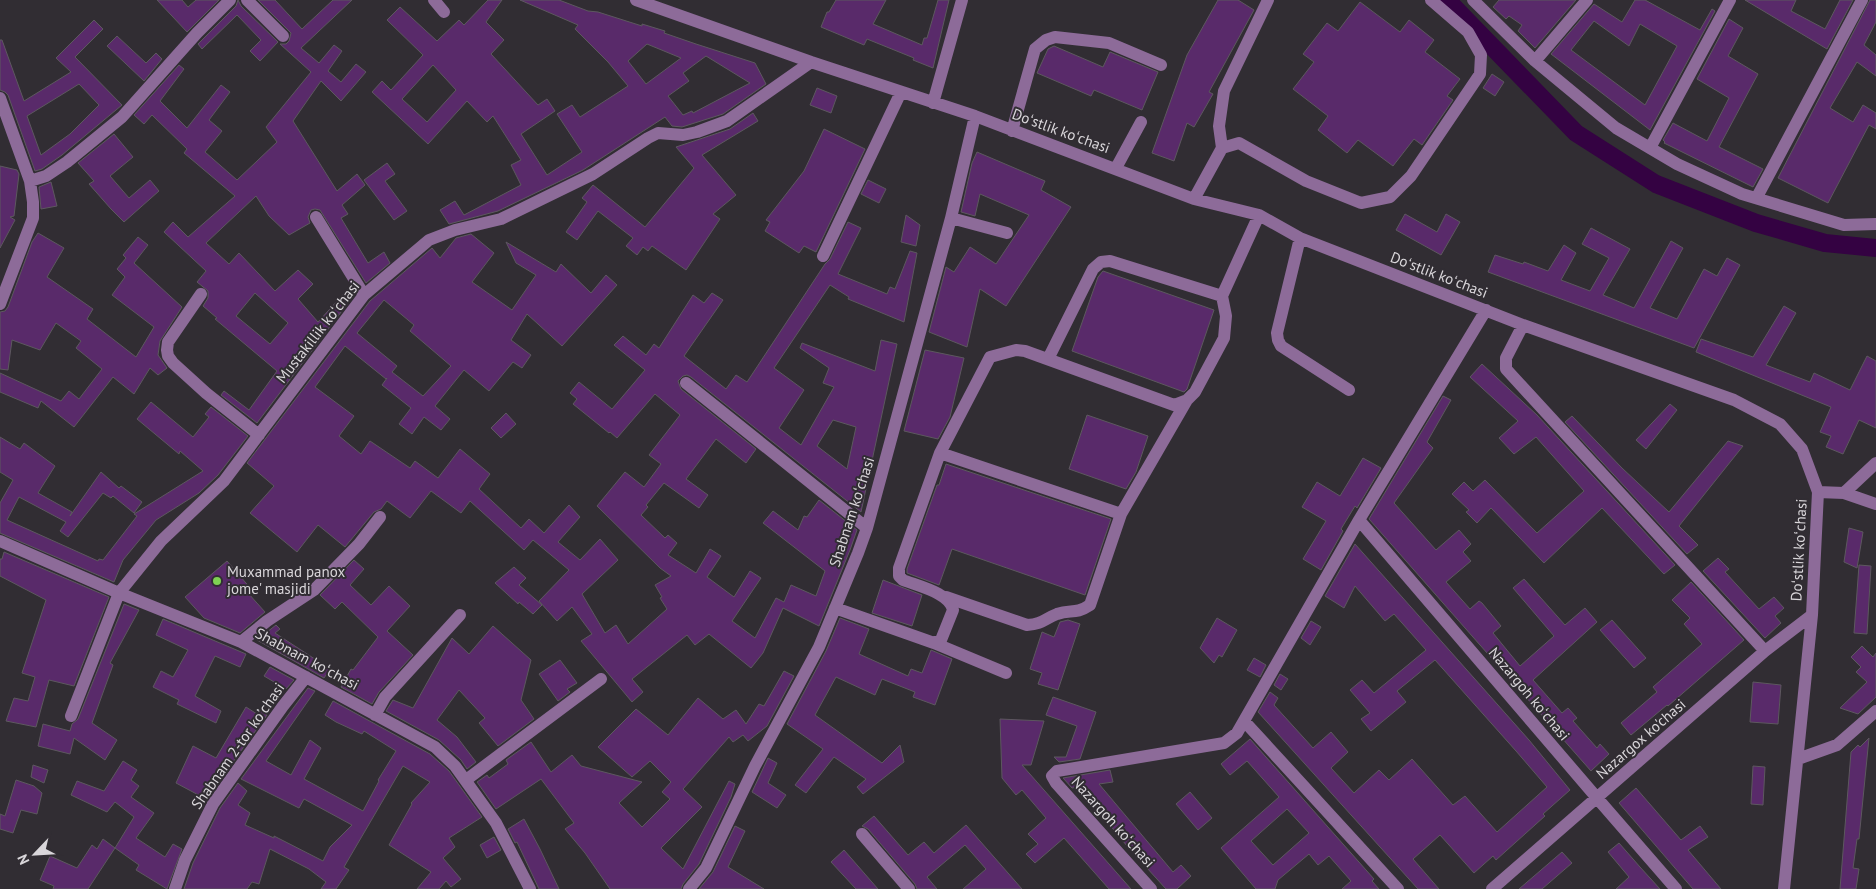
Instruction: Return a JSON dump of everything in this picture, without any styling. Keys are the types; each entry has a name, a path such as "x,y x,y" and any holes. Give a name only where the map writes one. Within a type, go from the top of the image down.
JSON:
{"street":[{"path":"30,181 46,176 67,162 122,117 197,33 230,0"},
{"path":"247,0 283,36"},
{"path":"434,0 444,12"},
{"name":"Doʻstlik koʻchasi","path":"636,0 811,62 975,116 1194,198 1259,215 1300,238 1523,325 1734,400 1780,424 1802,449 1818,492 1812,615 1784,889"},
{"path":"933,103 962,0"},
{"path":"1194,198 1222,148 1219,126 1224,91 1268,0"},
{"path":"1222,148 1239,143 1306,181 1360,202 1390,197 1412,176 1480,74 1481,55 1468,32 1431,0"},
{"path":"1474,0 1535,61 1616,128 1677,164 1742,194 1844,225 1876,224"},
{"path":"1535,61 1587,0"},
{"path":"1650,148 1730,0"},
{"path":"1757,197 1862,0"},
{"path":"1012,131 1035,49 1046,40 1055,37 1109,43 1161,65"},
{"name":"Mustakillik koʻchasi","path":"71,716 119,593 161,540 224,481 364,296 429,240 455,230 501,219 593,174 648,138 658,134 682,136 727,121 811,62"},
{"path":"823,256 901,92"},
{"path":"0,98 30,181 33,202 33,218 0,304"},
{"name":"Shabnam koʻchasi","path":"689,889 706,868 754,766 819,647 858,553 867,528 951,218 975,116"},
{"path":"1116,168 1141,122"},
{"path":"1187,400 1174,405 1026,351 1016,350 990,357 940,453 898,572 903,580 946,597 1027,624 1038,624 1058,614 1079,612 1090,605 1121,514 1187,400 1196,392 1224,338 1226,316 1222,296 1259,215"},
{"path":"316,218 364,296"},
{"path":"951,218 1007,233"},
{"path":"1300,238 1277,333 1278,340 1281,346 1349,390"},
{"path":"1048,359 1093,269 1101,262 1110,261 1222,296"},
{"path":"201,294 168,342 168,356 173,363 206,393 259,435"},
{"path":"1398,889 1245,722 1359,520 1486,310"},
{"path":"1523,325 1506,358 1506,368 1765,651"},
{"path":"686,383 867,528"},
{"path":"940,453 1121,514"},
{"path":"1844,493 1876,463"},
{"path":"1818,492 1844,493 1876,504"},
{"path":"241,642 267,621 314,590 359,544 380,517"},
{"name":"Nazargoh koʻchasi","path":"1359,520 1676,889"},
{"name":"Shabnam koʻchasi","path":"0,541 119,593 241,642 435,747 455,766 496,823 530,889"},
{"path":"934,643 941,640 953,610 946,597"},
{"path":"835,608 934,643 1006,673"},
{"path":"375,714 385,697 460,615"},
{"name":"Nazargox ko'chasi","path":"1492,889 1765,651 1812,615"},
{"name":"Shabnam 2-tor koʼchasi","path":"175,889 186,860 213,804 278,713 306,678"},
{"path":"466,780 601,679"},
{"path":"1798,759 1837,745 1876,711"},
{"name":"Nazargoh koʻchasi","path":"1151,889 1056,783 1052,776 1057,771 1224,744 1237,733 1245,722"},
{"path":"862,834 909,889"}],"building":[{"path":"157,0 182,0 188,7 196,0 219,0 187,32"},
{"path":"238,0 241,6 278,42 260,61 250,51 261,40 237,15 202,49 198,44 236,6"},
{"path":"258,0 275,0 302,29 333,0 352,0 301,48 319,63 334,45 342,51 328,71 341,82 356,64 366,72 341,101 321,81 293,121 337,191 357,174 365,185 342,205 348,214 341,218 368,263 384,252 390,263 366,283 320,210 311,210 308,217 310,223 289,235 269,216 256,196 206,243 229,264 239,253 275,291 298,270 313,284 298,299 318,322 350,287 354,295 257,423 221,395 224,391 249,410 277,371 215,319 217,318 203,306 208,298 208,291 197,282 206,271 164,232 173,222 188,237 235,196 184,153 187,149 152,115 144,124 134,115 179,65 184,69 160,101 187,128 221,85 230,92 209,120 222,131 205,152 237,180 277,142 266,127 311,72 280,44 286,44 289,41 291,33","holes":["255,293 288,323 270,344 236,316"]},
{"path":"488,0 502,0 486,22 504,40 491,54 538,105 547,99 555,111 521,134 547,175 582,152 557,114 572,105 580,117 628,86 608,62 575,29 578,25 520,0 559,0 588,11 598,12 665,31 664,33 755,63 766,84 723,114 682,127 672,126 665,117 583,170 498,211 449,224 440,210 455,201 464,215 521,185 511,165 521,160 493,116 487,122 467,101 428,144 372,92 382,81 391,90 423,55 387,20 400,7 437,41 459,20 464,25","holes":["647,44 681,58 646,84 628,61","706,56 750,83 693,113 692,111 683,115 668,96 689,81 683,73","433,65 456,90 427,122 402,99"]},
{"path":"836,0 886,0 873,24 922,45 924,38 927,38 938,0 949,0 933,68 913,60 914,58 867,39 864,45 821,27 827,12 829,12"},
{"path":"1218,0 1238,0 1254,10 1209,92 1213,94 1194,127 1187,123 1174,161 1152,153 1187,55"},
{"path":"1499,0 1576,0 1535,48 1518,31 1522,25 1509,16 1506,19 1493,7"},
{"path":"1635,0 1645,0 1700,30 1712,9 1715,11 1650,130 1551,54 1594,4 1622,22","holes":["1594,21 1629,46 1640,24 1677,46 1645,105 1571,50"]},
{"path":"1745,0 1796,0 1791,11 1825,29 1840,0 1853,0 1827,49"},
{"path":"1870,0 1876,0 1876,22 1864,45 1876,55 1876,76 1857,62 1830,108 1853,122 1863,105 1876,113 1876,129 1869,125 1828,203 1778,178"},
{"path":"1360,2 1400,32 1409,20 1434,40 1425,52 1460,79 1447,96 1453,100 1422,145 1414,139 1393,166 1358,140 1347,153 1318,130 1328,116 1293,89 1314,62 1303,54 1327,23 1338,31"},
{"path":"1729,19 1743,28 1728,56 1758,74 1719,147 1763,169 1753,187 1664,143 1663,140 1673,123 1707,141 1729,98 1697,79"},
{"path":"94,20 103,29 75,57 122,105 62,155 42,169 35,171 8,95 0,90 0,40 2,40 24,101 71,72 56,58","holes":["79,84 99,105 70,134 41,155 27,116"]},
{"path":"117,36 146,63 156,53 162,59 144,81 107,46"},
{"path":"1054,46 1103,67 1110,52 1158,72 1142,110 1094,90 1091,96 1037,73 1048,49"},
{"path":"1492,74 1504,82 1495,96 1483,88"},
{"path":"817,88 837,96 831,113 810,105"},
{"path":"753,113 758,121 702,155 736,195 713,214 720,219 686,270 652,246 648,251 643,247 637,255 626,246 633,238 598,211 577,240 566,232 587,202 582,198 593,185 645,227 694,168 676,147 730,129"},
{"path":"824,129 865,149 816,252 804,246 799,253 765,231 770,222 766,220 804,171"},
{"path":"114,134 133,157 110,176 129,198 150,180 159,191 124,222 89,184 94,181 78,163"},
{"path":"977,152 1045,181 1041,190 1071,207 1006,306 980,289 967,347 929,332 946,267 954,272 970,247 996,264 1029,215 980,194 975,216 961,212 972,163"},
{"path":"387,163 395,174 385,181 407,211 394,220 364,180"},
{"path":"0,166 17,170 19,174 14,216 10,217 15,220 0,248"},
{"path":"868,180 886,189 879,203 861,194"},
{"path":"51,182 57,206 41,209 39,187"},
{"path":"1405,214 1437,232 1446,214 1460,222 1441,255 1396,230"},
{"path":"906,215 920,225 916,246 901,242"},
{"path":"848,222 861,228 838,274 887,294 890,287 895,289 910,251 917,253 904,322 848,299 849,297 830,285 774,368 804,390 779,428 801,445 834,387 823,383 829,368 800,348 802,343 875,371 881,340 897,344 861,512 687,375 678,381 681,389 756,449 746,463 716,439 686,479 708,495 699,508 664,483 646,505 648,507 641,515 665,538 668,535 677,543 668,555 696,573 710,549 721,556 707,577 734,597 750,571 761,578 732,621 755,638 776,598 784,602 791,585 816,596 825,571 763,523 773,511 798,530 804,516 807,517 819,500 857,530 819,626 783,608 763,653 751,668 709,634 695,645 687,635 632,679 643,692 632,702 581,641 592,634 572,607 557,621 539,601 569,570 533,540 524,550 470,501 461,513 431,491 410,518 387,501 381,509 374,512 345,547 318,525 297,552 250,513 274,486 247,463 370,301 432,248 440,258 456,238 471,234 494,253 472,282 512,310 536,275 516,263 506,242 556,272 561,264 591,293 606,275 617,285 562,346 527,314 511,340 531,355 522,368 513,362 489,391 464,370 435,406 450,419 441,430 424,417 412,434 399,424 411,408 382,385 387,378 345,346 315,387 354,416 339,436 361,454 370,441 410,468 415,461 438,478 460,449 490,474 479,489 521,528 529,519 544,533 569,505 580,517 558,542 580,560 600,539 618,560 582,594 605,633 616,625 628,644 667,609 655,585 671,576 660,568 597,506 625,472 644,487 661,464 649,455 680,415 655,394 617,438 573,404 577,399 570,393 579,382 612,409 645,370 614,345 623,336 646,355 654,344 659,348 693,295 704,303 712,293 723,300 684,356 726,389 736,375 747,382 830,259","holes":["384,300 414,325 410,331 451,366 423,396 392,372 397,366 357,333","833,420 856,427 847,469 817,446"]},
{"path":"1591,228 1630,249 1603,295 1634,308 1671,241 1683,248 1650,308 1677,319 1704,269 1717,276 1727,258 1740,265 1694,348 1488,272 1495,255 1523,264 1524,262 1548,271 1564,245 1576,253 1561,280 1590,291 1609,258 1582,244"},
{"path":"38,233 64,248 47,277 93,309 87,319 136,357 154,327 112,295 125,277 117,269 126,258 123,255 138,237 148,245 134,263 182,307 160,341 158,355 167,368 158,375 150,368 134,394 113,377 74,427 41,401 38,408 0,392 0,373 61,401 69,391 79,399 102,369 76,348 81,341 56,323 40,350 12,340 8,370 0,369 0,312 5,311 8,307 32,242"},
{"path":"1103,271 1214,310 1187,389 1184,392 1072,351 1098,277"},
{"path":"1784,306 1796,313 1766,365 1810,382 1814,373 1850,390 1867,356 1876,361 1876,428 1859,420 1843,454 1826,447 1831,436 1820,432 1831,407 1696,352 1701,339 1753,357"},
{"path":"925,350 964,358 950,417 938,439 904,431"},
{"path":"1482,364 1537,415 1675,565 1664,574 1602,508 1544,563 1491,508 1477,523 1466,512 1469,510 1452,494 1464,482 1473,491 1485,480 1537,533 1584,491 1536,437 1514,454 1499,438 1518,421 1470,377"},
{"path":"1443,396 1451,400 1427,442 1433,448 1394,503 1436,550 1459,530 1471,544 1463,552 1471,561 1446,582 1470,609 1479,601 1482,603 1501,626 1493,633 1520,666 1554,636 1513,588 1524,579 1565,625 1585,608 1597,622 1533,680 1562,713 1568,708 1577,718 1573,721 1597,748 1600,744 1609,754 1591,771 1369,519"},
{"path":"151,402 193,437 209,417 205,414 211,407 248,436 218,475 199,493 156,520 123,560 114,582 0,533 0,503 13,480 0,472 0,437 20,449 24,443 55,466 38,493 72,512 70,516 101,472 119,488 121,486 142,502 134,513 113,496 111,498 103,493 68,537 60,531 66,522 19,497 7,520 98,561 99,559 103,560 137,516 134,514 203,471 137,419"},
{"path":"1670,404 1677,410 1646,449 1636,440"},
{"path":"506,413 516,424 501,438 491,428"},
{"path":"1087,415 1148,436 1136,472 1126,489 1069,469"},
{"path":"1572,416 1622,468 1669,512 1728,441 1743,446 1679,526 1698,545 1687,554 1565,422"},
{"path":"1363,458 1381,468 1357,508 1355,506 1341,529 1343,531 1321,570 1303,559 1326,521 1302,507 1317,482 1340,496"},
{"path":"946,464 1111,519 1085,595 952,549 939,585 907,573"},
{"path":"1849,528 1863,532 1857,568 1844,562"},
{"path":"1355,544 1529,740 1570,790 1543,814 1545,816 1496,860 1493,856 1474,873 1440,835 1413,859 1439,889 1418,889 1258,712 1270,692 1278,698 1274,705 1313,748 1331,732 1348,752 1331,768 1354,793 1379,770 1389,780 1412,759 1453,805 1465,796 1497,832 1547,787 1435,660 1397,691 1406,702 1371,731 1361,719 1370,713 1350,690 1362,680 1374,693 1426,650 1394,614 1385,621 1355,586 1344,608 1325,596"},
{"path":"4,552 109,597 74,686 49,680 36,727 6,721 14,698 28,701 35,677 22,673 46,600 0,576 0,559 2,559"},
{"path":"1718,558 1729,569 1725,572 1759,609 1774,597 1784,608 1775,616 1781,623 1765,638 1703,571"},
{"path":"354,560 364,569 350,585 371,605 389,586 410,606 387,631 413,655 379,692 372,704 341,687 351,669 353,670 378,637 342,602 335,609 320,595"},
{"path":"227,561 252,590 248,593 265,612 240,633 204,618 185,597"},
{"path":"1859,565 1871,566 1867,634 1854,633"},
{"path":"514,567 526,578 519,585 542,605 533,614 519,602 518,604 495,583"},
{"path":"883,580 922,595 912,626 872,613"},
{"path":"1691,582 1744,640 1668,706 1631,735 1621,723 1657,692 1653,687 1702,644 1684,624 1690,618 1672,600"},
{"path":"124,604 139,610 110,663 113,665 92,723 117,740 105,760 74,738 70,754 38,746 43,724 70,731 72,724 78,719"},
{"path":"840,618 869,629 859,654 908,676 911,669 922,673 931,650 952,659 935,705 913,697 915,692 882,679 875,695 836,677 815,715 882,763 900,745 904,762 863,794 857,787 866,779 834,757 806,793 795,785 823,749 787,724 826,651"},
{"path":"1217,618 1237,630 1222,657 1219,655 1214,663 1200,648"},
{"path":"163,619 246,654 240,667 215,656 195,696 221,711 216,723 177,704 179,700 153,687 161,671 173,677 188,650 156,635"},
{"path":"1068,620 1080,624 1058,690 1038,684 1042,673 1030,669 1042,632 1054,637 1060,622"},
{"path":"1612,620 1646,658 1634,668 1600,630"},
{"path":"1311,621 1321,627 1310,645 1301,638"},
{"path":"276,625 280,629 275,633 330,669 324,678 257,640"},
{"path":"493,626 531,660 521,700 534,719 498,746 479,723 485,718 459,690 437,720 457,737 476,762 467,769 461,760 439,740 386,711 393,700 413,708 452,638 469,654"},
{"path":"1862,646 1873,657 1876,653 1876,697 1858,714 1840,708 1867,682 1856,672 1861,667 1851,657"},
{"path":"1254,658 1266,665 1260,677 1247,670"},
{"path":"560,660 577,683 567,689 570,692 558,701 539,674"},
{"path":"270,667 294,680 286,689 264,676"},
{"path":"784,671 794,676 767,726 748,741 743,735 733,742 729,737 683,789 702,807 661,848 683,869 729,781 735,784 731,797 699,864 681,889 610,889 585,853 565,829 574,823 541,779 496,809 477,782 487,775 489,778 508,764 506,760 531,742 551,772 572,755 581,766 642,782 619,803 642,827 670,799 662,792 671,782 650,761 632,777 598,747 636,709 668,735 698,698 723,719 736,710 746,724 759,704 764,706"},
{"path":"1280,674 1288,679 1281,690 1274,685"},
{"path":"1753,682 1781,685 1778,724 1750,722"},
{"path":"308,688 315,691 266,761 291,775 310,740 321,748 304,779 363,811 378,780 396,751 364,731 362,734 325,715 333,701 430,754 449,771 482,817 449,838 455,847 443,858 461,879 451,887 446,881 439,889 417,889 431,872 389,845 411,803 430,782 403,766 344,867 349,870 336,889 321,889 326,882 309,869 270,849 259,884 252,882 247,889 184,889 193,863 220,808 238,783 247,791 238,805 250,813 245,825 274,838 274,836 323,861 330,847 352,825 304,799 299,808 241,779"},
{"path":"1053,697 1096,712 1080,759 1059,762 1054,757 1066,757 1077,726 1046,715"},
{"path":"246,707 257,714 259,710 267,715 206,799 176,783 193,746 216,758"},
{"path":"1000,719 1044,721 1031,765 1022,765 1131,889 1109,889 1064,838 1035,863 1026,854 1038,844 1028,834 1046,818 1022,790 1016,795 1002,778"},
{"path":"1869,738 1859,839 1857,839 1853,868 1859,869 1856,889 1840,889 1851,752 1858,745 1860,747"},
{"path":"1250,739 1374,879 1372,881 1379,889 1342,889 1351,881 1329,856 1318,865 1309,854 1278,880 1275,889 1256,889 1221,848 1279,797 1247,761 1230,775 1221,764","holes":["1287,809 1309,833 1273,865 1251,841"]},
{"path":"768,758 777,763 768,783 786,795 777,808 752,792"},
{"path":"123,761 137,770 131,780 139,786 131,797 154,813 136,838 165,857 173,844 182,849 167,889 136,870 139,865 115,848 134,817 115,802 107,812 71,795 77,781 104,791"},
{"path":"33,765 48,770 44,783 31,777"},
{"path":"1753,766 1765,767 1763,805 1751,804"},
{"path":"1110,770 1113,782 1099,784 1173,872 1181,865 1191,876 1177,889 1166,889 1127,846 1079,787 1072,788 1063,778"},
{"path":"16,780 34,786 42,793 37,814 21,810 13,833 0,829 0,814 5,816"},
{"path":"1636,788 1681,840 1700,826 1708,837 1688,850 1721,889 1693,889 1619,803"},
{"path":"1190,792 1212,818 1198,830 1176,804"},
{"path":"874,816 908,855 924,842 934,853 966,825 1022,889 963,889 986,869 965,845 927,877 937,889 917,889 915,884 868,829 862,826"},
{"path":"524,819 559,889 539,889 517,842 515,843 508,829"},
{"path":"735,826 745,831 728,867 764,889 699,889 713,872"},
{"path":"494,837 501,850 487,858 480,845"},
{"path":"103,839 115,848 88,889 53,889 54,886 40,880 50,856 77,868 92,845 97,849"},
{"path":"1619,843 1660,889 1616,889 1629,877 1608,852"},
{"path":"844,850 878,889 856,889 831,862"},
{"path":"1562,852 1572,863 1542,889 1519,889"}],"waterway":[{"path":"1447,0 1576,133 1656,184 1756,223 1825,243 1876,248"}],"place":[{"name":"Muxammad panox jome' masjidi","path":"217,581"}]}
